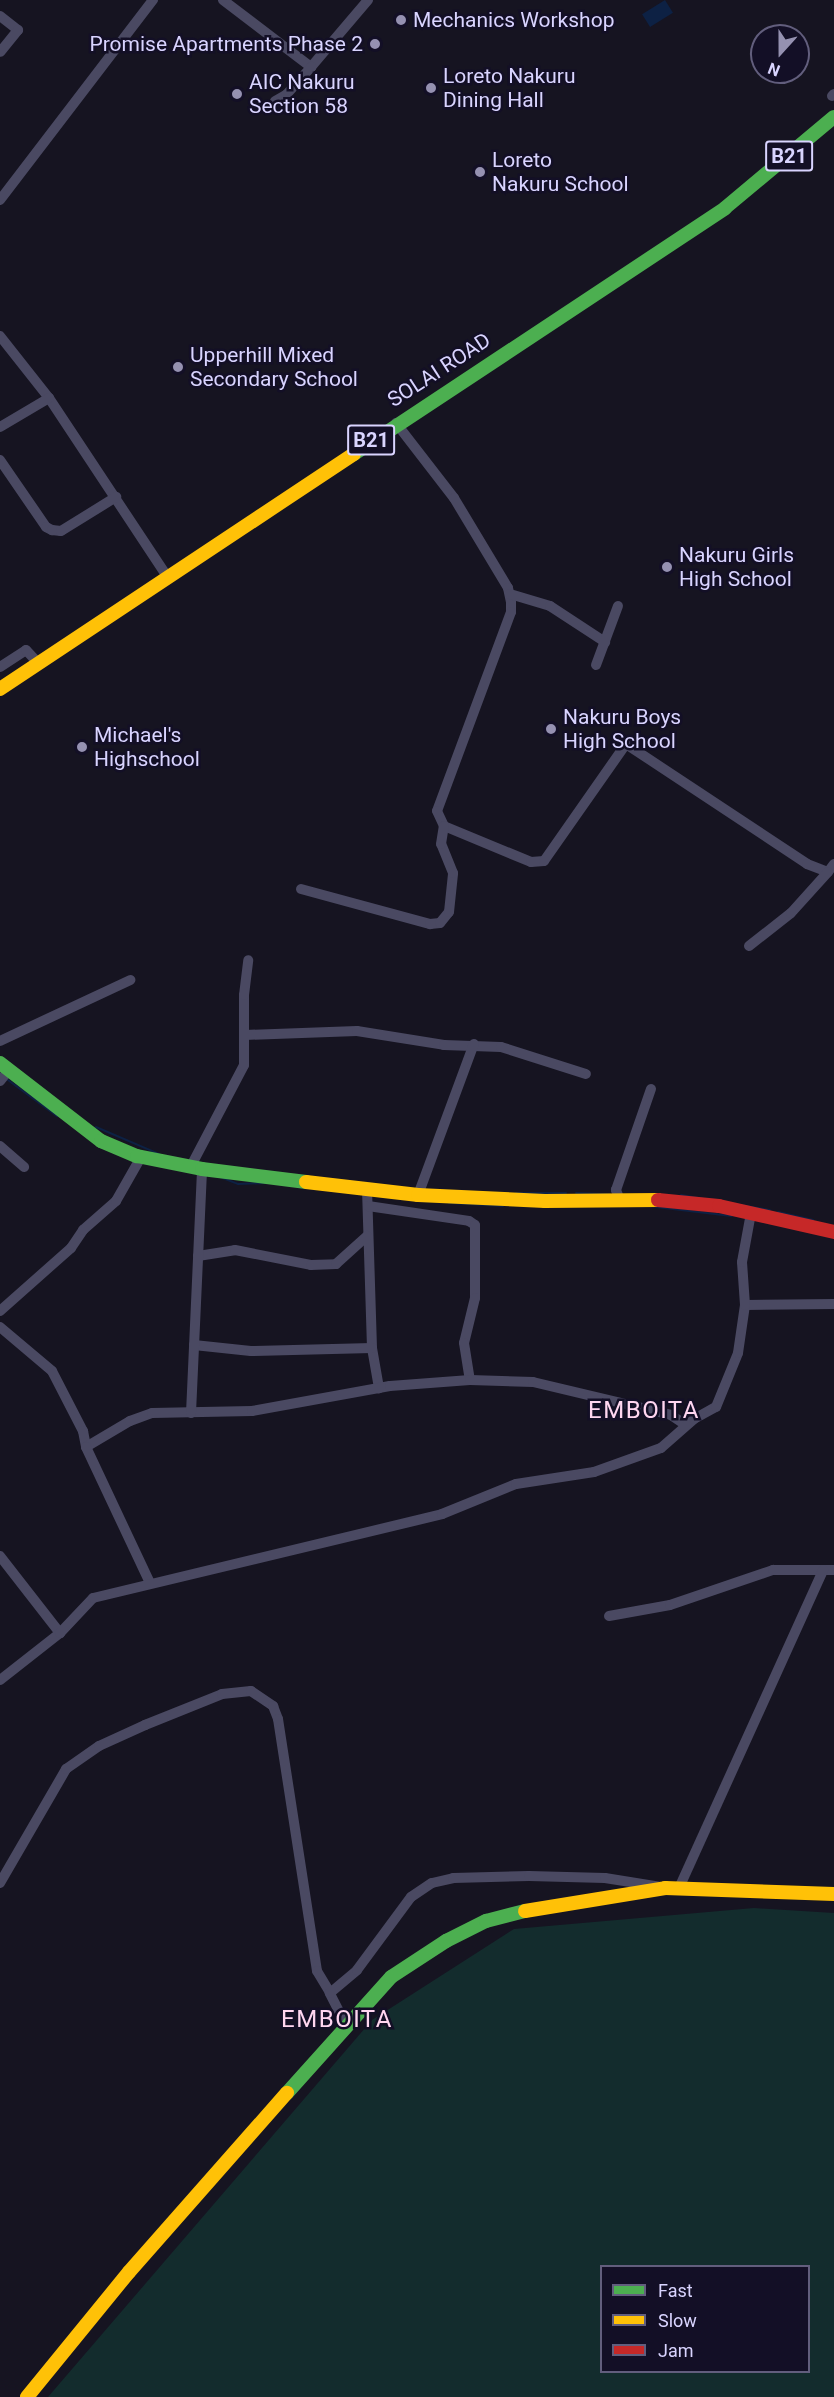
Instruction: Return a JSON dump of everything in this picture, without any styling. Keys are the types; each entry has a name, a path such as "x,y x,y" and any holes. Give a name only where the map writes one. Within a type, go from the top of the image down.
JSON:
{"main road":[{"name":"SOLAI ROAD","path":"0,689 396,423 744,194 834,117"},
{"name":"B21","path":"744,194 834,133"},
{"path":"3,1072 101,1141 141,1157 197,1168 418,1195 545,1201 672,1200 751,1213 834,1232"},
{"path":"27,2397 129,2272 346,2025 392,1977 486,1921 672,1888 834,1894"}],"street":[{"path":"0,200 153,0"},
{"path":"223,0 311,67"},
{"path":"274,101 286,95 368,0"},
{"path":"0,16 18,30 0,52"},
{"path":"0,336 49,398 168,578"},
{"path":"0,427 49,398"},
{"path":"301,889 430,924 440,923 449,912 453,873 441,844 444,826 437,811 512,612 510,594 454,498 396,423"},
{"path":"0,460 46,526 57,532 116,497"},
{"path":"510,594 550,606 605,642"},
{"path":"596,665 618,606"},
{"path":"0,667 26,650 39,664"},
{"path":"444,826 531,862 544,861 626,744 807,864 831,868"},
{"path":"749,946 790,913 831,868"},
{"path":"191,1413 198,1256 197,1168 244,1065 248,960"},
{"path":"0,1041 130,980"},
{"path":"245,1035 357,1031 444,1045 474,1044 501,1047 586,1074"},
{"path":"418,1195 474,1044"},
{"path":"620,1200 616,1190 651,1089"},
{"path":"0,1146 24,1167"},
{"path":"0,1311 71,1248 83,1230 116,1201 141,1157"},
{"path":"367,1189 372,1348 379,1388"},
{"path":"368,1206 469,1221 475,1225 475,1298 464,1343 470,1380"},
{"path":"0,1680 60,1633 93,1598 149,1581 442,1514 516,1484 594,1472 661,1448 686,1425 716,1407 738,1353 745,1305 742,1262 751,1213"},
{"path":"198,1256 235,1250 311,1265 336,1264 367,1236"},
{"path":"745,1305 834,1304"},
{"path":"0,1327 52,1371 83,1431 86,1447 149,1581"},
{"path":"194,1345 251,1351 372,1348"},
{"path":"86,1447 130,1421 152,1413 252,1411 379,1388 470,1380 533,1382 671,1415 686,1425"},
{"path":"0,1556 60,1633"},
{"path":"330,1993 357,1970 411,1897 432,1883 453,1878 529,1876 605,1878 672,1888 828,1570 773,1570 670,1605 609,1616"},
{"path":"0,1882 66,1769 99,1746 145,1725 222,1694 251,1691 273,1706 278,1719 317,1971 346,2025"}],"green space":[{"path":"754,1908 834,1913 834,2397 48,2397 372,2020 514,1929"}],"water":[{"path":"665,0 673,13 650,27 642,14"}],"waterway":[{"path":"8,1080 57,1116"},
{"path":"96,1127 159,1154"},
{"path":"220,1177 238,1184 267,1183"},
{"path":"516,1193 566,1193"},
{"path":"576,1193 609,1194"},
{"path":"681,1195 770,1210"},
{"path":"449,1203 503,1206"},
{"path":"656,1207 731,1216"},
{"path":"778,1212 813,1220"}],"traffic: fast":[{"path":"354,454 725,208 834,117"},
{"path":"0,1063 101,1141 137,1156 202,1169 306,1182"},
{"path":"287,2093 391,1977 446,1941 486,1921 525,1911"}],"traffic: slow":[{"path":"0,689 354,454"},
{"path":"306,1182 418,1195 545,1201 658,1200"},
{"path":"525,1911 665,1888 834,1894"},
{"path":"27,2397 129,2272 287,2093"}],"traffic: jam":[{"path":"658,1200 719,1206 834,1232"}],"place":[{"name":"Mechanics Workshop","path":"401,20"},
{"name":"Promise Apartments Phase 2","path":"375,44"},
{"name":"Loreto Nakuru Dining Hall","path":"431,88"},
{"name":"AIC Nakuru Section 58","path":"237,94"},
{"name":"Loreto Nakuru School","path":"480,172"},
{"name":"Upperhill Mixed Secondary School","path":"178,367"},
{"name":"Nakuru Girls High School","path":"667,567"},
{"name":"Nakuru Boys High School","path":"551,729"},
{"name":"Michael's Highschool","path":"82,747"}],"district":[{"name":"EMBOITA","path":"644,1411"},
{"name":"EMBOITA","path":"337,2020"}]}
